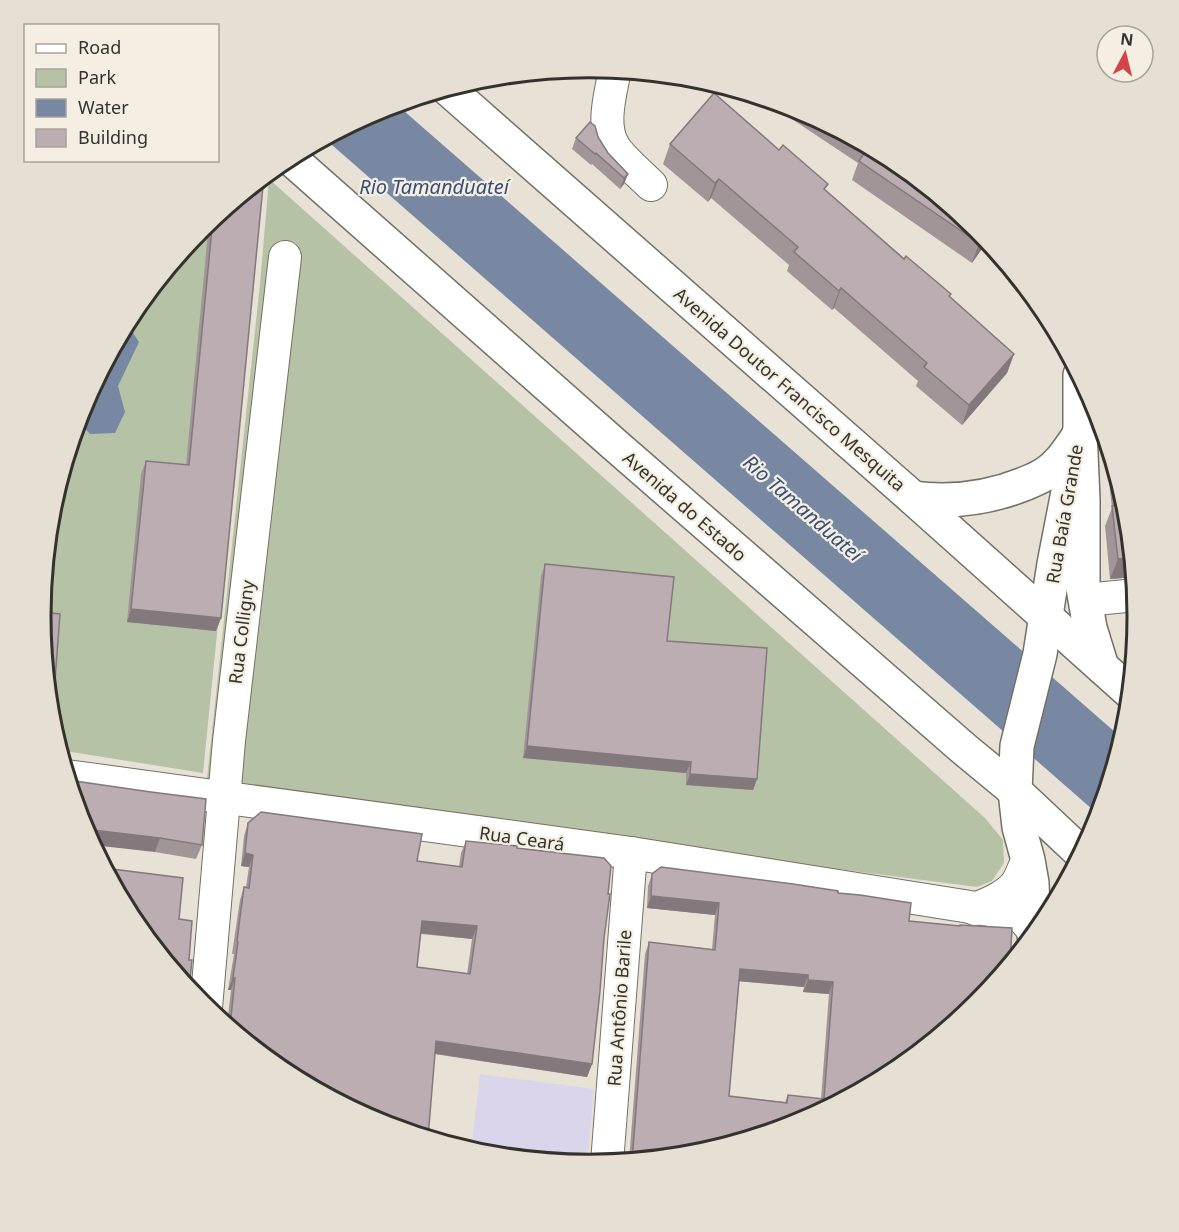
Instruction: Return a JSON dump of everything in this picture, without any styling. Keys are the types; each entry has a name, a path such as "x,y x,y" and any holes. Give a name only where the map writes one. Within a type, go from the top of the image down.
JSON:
{"main road":[{"name":"Avenida Doutor Francisco Mesquita","path":"455,95 914,498 1123,686"},
{"name":"Avenida do Estado","path":"297,164 623,453 1014,791 1075,848"},
{"name":"Rua Baía Grande","path":"1033,920 1032,884 1019,827 1014,791 1017,746 1040,654 1054,564 1079,433 1080,394"},
{"path":"914,498 951,500 1004,492 1046,474 1062,459 1079,433"},
{"path":"1079,433 1083,500 1083,588 1090,628 1102,668"}],"street":[{"path":"614,79 608,124 610,138 615,148 651,185"},
{"name":"Rua Colligny","path":"207,995 229,741 285,257"},
{"path":"1085,600 1127,596"},
{"name":"Rua Ceará","path":"76,777 631,853 1014,914 1021,916 1029,927"},
{"name":"Rua Antônio Barile","path":"607,1154 631,853"},
{"path":"975,909 1006,893 1017,883 1028,860"}],"shaded area":[{"path":"480,1074 594,1089 588,1154 519,1150 472,1141"}],"green space":[{"path":"272,182 985,818 1003,840 1004,863 992,881 977,887 627,842 207,778 269,184"},
{"path":"262,189 203,773 68,751 61,721 52,651 52,581 61,511 69,477 92,410 123,347 162,288 185,261 234,211"}],"water":[{"name":"Rio Tamanduateí","path":"403,111 1115,732 1092,809 331,144 383,118"},
{"path":"132,333 139,342 118,386 125,412 115,433 90,434 85,429 92,410"}],"building":[{"path":"714,93 779,150 783,145 828,184 824,189 904,259 906,256 951,294 949,296 1014,354 969,405 924,367 927,363 841,288 839,291 794,252 798,247 719,179 715,183 670,144"},
{"path":"590,122 595,126 598,137 608,153 628,174 624,178 576,138"},
{"path":"864,153 889,168 945,211 975,240 859,161"},
{"path":"263,188 221,618 131,609 146,461 189,465 212,233"},
{"path":"1117,505 1124,558 1118,559 1112,506"},
{"path":"545,564 674,577 667,641 767,648 757,779 690,774 691,762 527,746"},
{"path":"51,613 60,614 55,678"},
{"path":"78,781 206,799 202,845 96,830"},
{"path":"261,812 422,834 417,861 462,867 466,841 604,858 611,866 608,894 610,894 592,1064 436,1041 429,1130 383,1114 351,1099 290,1064 231,1018 235,978 233,978 244,887 249,888 253,855 245,853 248,823","holes":["422,921 477,926 470,974 417,967"]},
{"path":"661,867 793,884 911,903 909,921 1012,928 1011,951 945,1021 889,1064 828,1099 796,1114 729,1136 660,1150 633,1152 649,942 715,950 719,903 651,896 652,874","holes":["740,969 808,975 808,980 833,982 824,1099 788,1095 787,1103 729,1096"]},
{"path":"115,869 183,878 179,919 192,921 189,960 192,960 190,977 162,944"}]}
